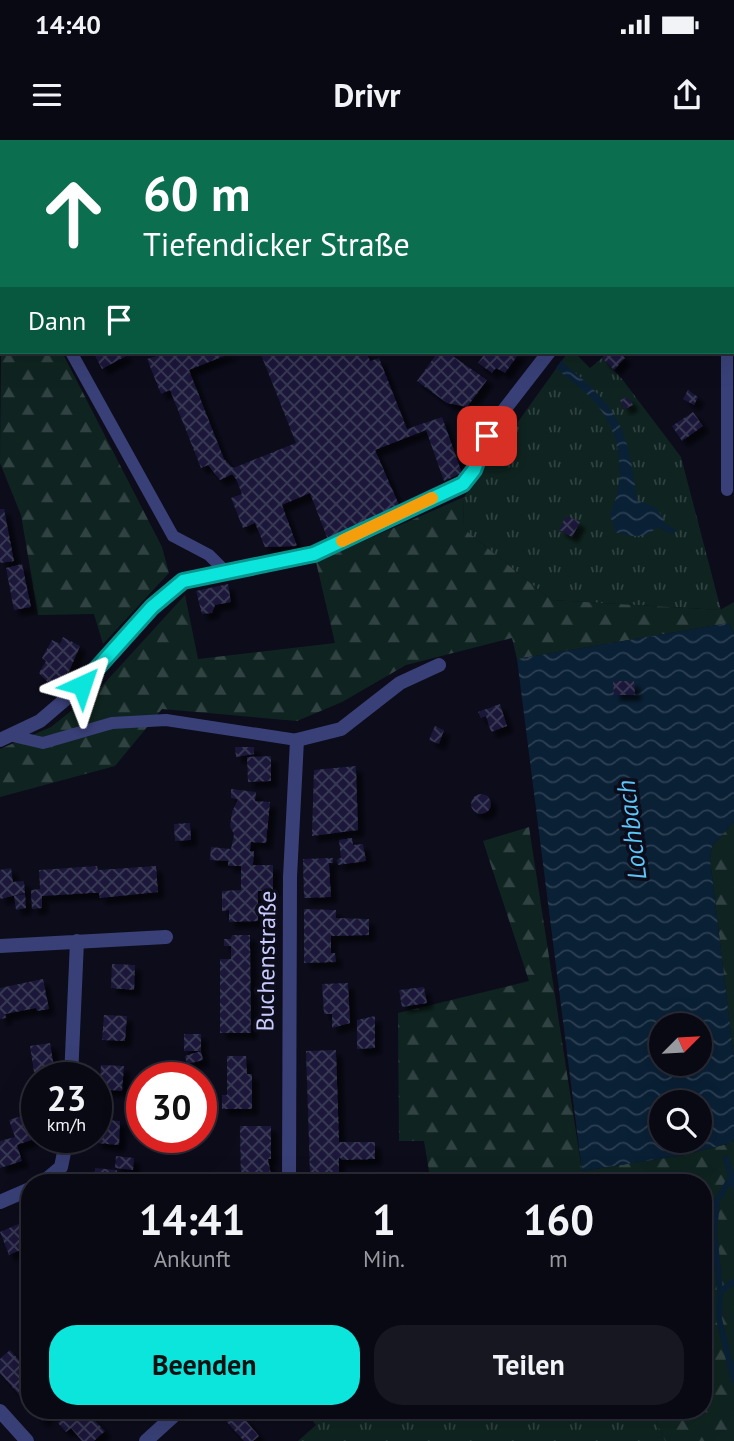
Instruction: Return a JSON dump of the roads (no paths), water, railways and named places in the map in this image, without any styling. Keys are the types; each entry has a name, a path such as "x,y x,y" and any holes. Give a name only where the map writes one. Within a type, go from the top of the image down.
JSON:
{"street":[{"path":"6,738 40,721 82,685 152,607 183,581 314,554 463,484 474,470 494,423 547,354"},
{"path":"297,740 341,729 400,683 439,665"},
{"name":"Buchenstraße","path":"289,1174 289,877 297,740"},
{"path":"0,946 166,937"},
{"path":"72,1062 77,941"},
{"path":"53,1174 61,1167 64,1153"},
{"path":"0,1202 21,1193"},
{"path":"0,1412 27,1441"},
{"path":"146,1441 170,1419"}],"lane":[{"path":"72,354 173,536 185,545 209,555 225,571"},
{"path":"727,354 727,490"},
{"path":"6,738 43,743 112,723 166,720 297,740"}],"water":[{"path":"561,361 596,392 617,420 629,454 637,500 656,508 665,520 648,534 631,536 615,532 610,514 620,472 612,430 597,405 556,368"},
{"path":"729,623 734,634 734,822 712,846 710,859 734,1059 734,1139 731,1143 712,1148 712,1090 649,1090 649,1153 692,1153 582,1171 517,659"}],"waterway":[{"path":"655,522 672,531"},
{"name":"Lochbach","path":"726,1158 734,1186"},
{"name":"Lochbach","path":"730,1179 717,1201 714,1232 720,1291 719,1319 734,1380"},
{"name":"Lochbach","path":"720,1291 734,1282"}]}
